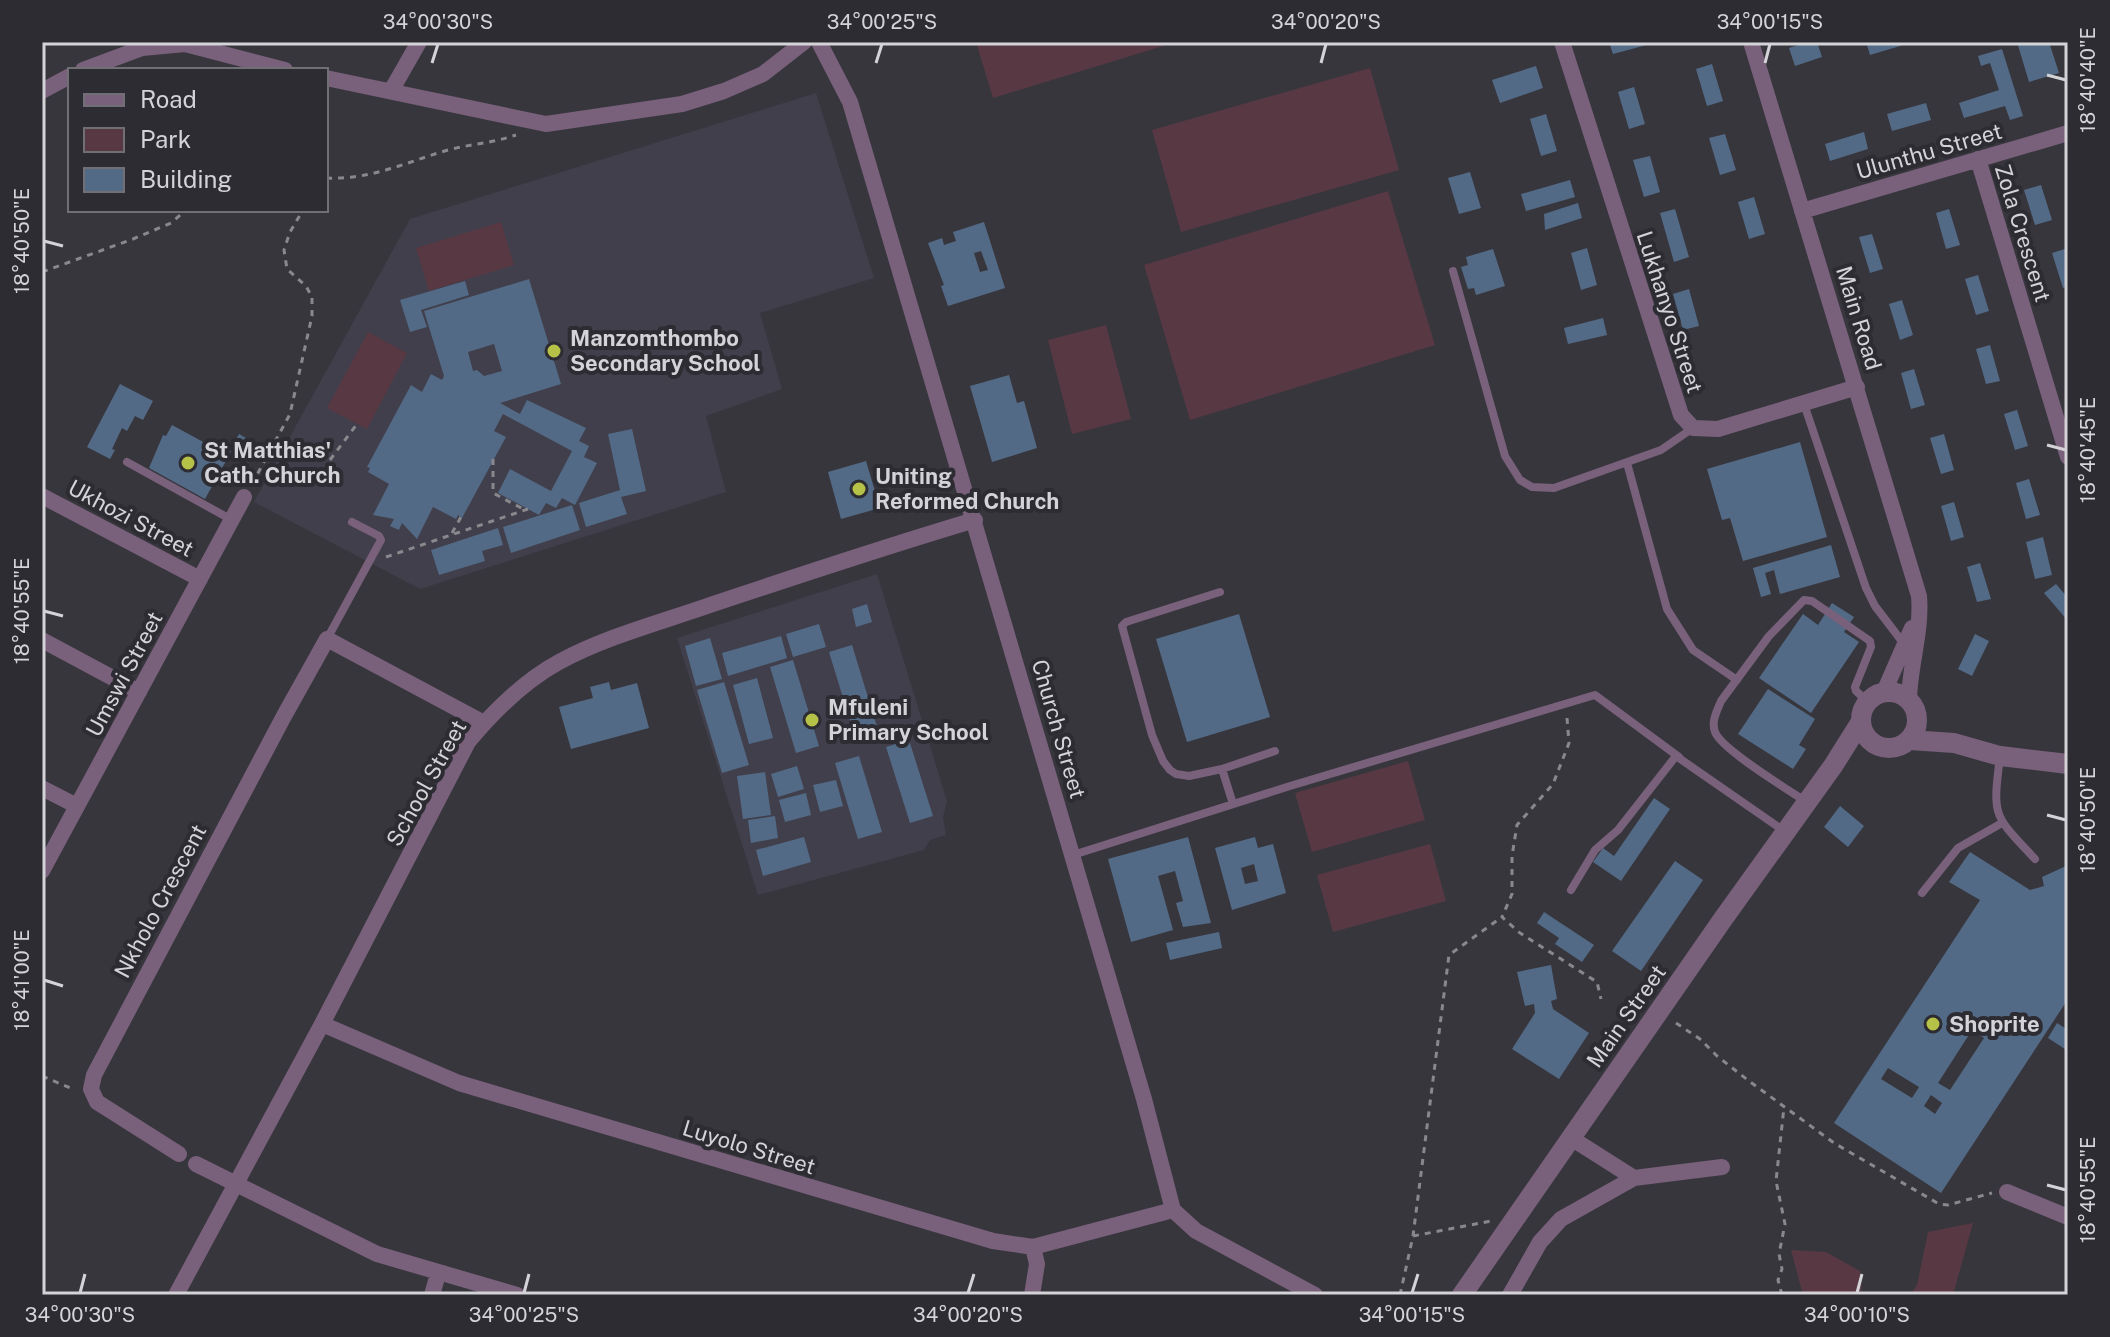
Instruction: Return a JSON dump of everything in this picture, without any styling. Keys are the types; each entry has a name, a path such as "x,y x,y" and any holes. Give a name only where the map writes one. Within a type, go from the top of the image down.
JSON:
{"street":[{"path":"391,91 419,42"},
{"path":"328,78 546,124 682,104 724,91 763,74 804,42"},
{"name":"Church Street","path":"819,42 850,102 1073,855 1173,1210"},
{"name":"Lukhanyo Street","path":"1562,42 1676,405 1693,428"},
{"name":"Main Road","path":"1751,42 1916,583 1920,626 1910,669 1912,705"},
{"path":"88,68 142,48 186,43 278,68"},
{"path":"42,91 68,77"},
{"name":"Ulunthu Street","path":"1802,211 2068,133"},
{"name":"Zola Crescent","path":"1978,159 2068,457"},
{"path":"1693,428 1718,429 1857,387"},
{"name":"Ukhozi Street","path":"42,496 200,579"},
{"name":"Umswi Street","path":"42,871 244,497"},
{"name":"School Street","path":"176,1295 322,1024 468,742 484,723 540,674 610,639 895,543 975,520"},
{"path":"1920,608 1876,696 1861,714 1863,732 1875,745 1894,748 1910,740 1954,743 2000,756 2068,764"},
{"path":"327,639 484,723"},
{"name":"Nkholo Crescent","path":"91,1089 103,1056 327,639"},
{"path":"42,640 139,692"},
{"path":"1876,696 1893,691 1954,743"},
{"path":"1910,740 1918,721 1912,705"},
{"name":"Main Street","path":"1462,1295 1860,723"},
{"name":"Main Street","path":"1833,766 1875,745"},
{"path":"42,788 77,806"},
{"name":"Luyolo Street","path":"322,1024 459,1083 993,1241 1033,1247 1173,1210"},
{"path":"91,1089 97,1102 179,1154"},
{"path":"1571,1138 1634,1178"},
{"path":"196,1164 377,1254 517,1295"},
{"path":"1510,1295 1547,1232 1561,1219 1634,1178 1722,1167"},
{"path":"2007,1192 2068,1217"},
{"path":"1173,1210 1196,1231 1315,1295"},
{"path":"1032,1295 1037,1264 1033,1247"},
{"path":"432,1295 438,1274"}],"lane":[{"path":"1453,271 1505,456 1520,480 1532,487 1554,488 1627,463 1678,441 1693,428"},
{"path":"1803,403 1866,588 1875,606 1904,645"},
{"path":"127,462 232,520"},
{"path":"1627,463 1667,609 1693,650 1737,680"},
{"path":"352,522 379,536 381,540 376,551"},
{"name":"Nkholo Crescent","path":"327,639 376,551"},
{"path":"1220,592 1126,622 1121,629 1152,735 1163,761 1170,770 1182,776 1222,769 1275,751"},
{"path":"1806,802 1716,735 1715,713 1737,680 1804,600 1812,601 1870,641 1871,647 1856,682 1856,691 1876,696"},
{"path":"1073,855 1595,695 1785,832"},
{"path":"2000,756 1995,795 1997,813 2002,823 2035,859"},
{"path":"1571,890 1595,850 1618,830 1674,757 1679,757"},
{"path":"1222,769 1233,804"},
{"path":"1922,893 1958,848 2002,823"}],"path":[{"path":"328,178 397,169 424,157 497,142 546,124"},
{"path":"42,272 171,223 184,212"},
{"path":"244,497 290,414 312,316 312,297 306,286 287,269 284,250 302,212"},
{"path":"330,460 357,424"},
{"path":"376,551 388,558 452,533 526,510 493,493 493,459"},
{"path":"452,533 461,517"},
{"path":"1400,1295 1413,1236 1449,955 1502,917 1512,894 1512,856 1517,825 1553,784 1569,743 1565,704"},
{"path":"1502,917 1520,933 1597,982 1601,999"},
{"path":"1676,1023 1834,1143 1939,1204 1948,1205 1973,1197 2007,1192"},
{"path":"42,1077 70,1090 91,1089"},
{"path":"1782,1295 1778,1280 1782,1269 1779,1254 1785,1224 1776,1181 1784,1107"},
{"path":"1413,1236 1486,1220 1499,1222"}],"shaded area":[{"name":"Manzomthombo Secondary School","path":"816,93 874,278 760,313 782,389 706,416 726,492 420,589 254,502 410,219"},
{"name":"Mfuleni Primary School","path":"877,574 947,801 943,817 946,835 930,840 924,850 758,895 677,638"}],"green space":[{"path":"976,42 1176,42 993,98"},
{"path":"1370,68 1399,170 1181,232 1152,130"},
{"path":"1388,191 1435,345 1190,420 1144,265"},
{"path":"501,222 514,265 429,291 416,248"},
{"path":"1106,325 1131,419 1072,434 1048,340"},
{"path":"368,332 407,353 367,429 327,408"},
{"path":"1408,761 1425,820 1312,852 1295,793"},
{"path":"1430,844 1446,901 1333,932 1317,875"},
{"path":"1973,1223 1953,1295 1910,1295 1917,1285 1928,1232"},
{"path":"1791,1250 1826,1252 1860,1271 1862,1295 1803,1295"}],"building":[{"path":"1609,42 1654,42 1654,43 1613,54"},
{"path":"1817,42 1822,57 1795,66 1789,48"},
{"path":"1866,42 1909,42 1910,43 1870,55"},
{"path":"2017,42 2049,42 2059,73 2029,82"},
{"path":"2002,49 2023,116 2010,120 2005,106 1964,118 1959,103 1999,90 1990,63 1981,66 1978,56"},
{"path":"1712,64 1723,101 1707,106 1696,69"},
{"path":"1536,66 1543,88 1500,103 1492,80"},
{"path":"1634,87 1645,124 1629,129 1618,92"},
{"path":"1926,103 1931,120 1892,131 1887,114"},
{"path":"1546,114 1557,151 1541,156 1530,119"},
{"path":"1864,132 1868,149 1830,161 1825,144"},
{"path":"1725,134 1736,170 1720,175 1709,138"},
{"path":"1650,156 1660,192 1644,197 1633,160"},
{"path":"1470,172 1481,208 1459,214 1448,178"},
{"path":"1570,180 1575,197 1526,211 1521,194"},
{"path":"2041,185 2052,220 2035,225 2024,190"},
{"path":"1754,197 1765,234 1749,239 1738,202"},
{"path":"1578,203 1582,218 1545,230 1544,214"},
{"path":"1675,209 1689,257 1674,262 1660,213"},
{"path":"1949,209 1960,245 1946,249 1936,213"},
{"path":"984,222 1005,288 948,306 941,286 944,285 928,243 942,238 944,245 956,241 953,232","holes":["981,251 988,270 980,272 974,253"]},
{"path":"1872,234 1883,269 1870,273 1859,237"},
{"path":"1587,248 1597,285 1581,290 1571,253"},
{"path":"2068,248 2068,286 2063,288 2052,253"},
{"path":"1493,249 1505,286 1476,295 1474,288 1468,289 1461,267 1468,265 1466,257"},
{"path":"1978,275 1989,311 1976,315 1965,279"},
{"path":"529,279 561,384 500,403 520,414 527,400 586,428 579,441 589,446 584,457 597,463 575,505 562,498 556,508 546,503 539,515 498,493 510,469 551,491 572,451 503,414 494,431 506,437 462,518 458,515 456,519 433,507 417,539 402,523 399,530 390,526 394,519 373,515 389,484 368,472 370,468 367,467 411,385 422,392 431,374 442,380 444,376 424,311","holes":["494,344 502,371 484,376 477,370 473,371 468,352"]},
{"path":"465,281 469,295 421,310 427,327 410,332 400,300"},
{"path":"1689,289 1699,326 1683,330 1673,294"},
{"path":"1902,300 1913,335 1900,340 1889,304"},
{"path":"1603,318 1607,335 1568,344 1564,328"},
{"path":"1990,345 2000,381 1986,384 1976,349"},
{"path":"1914,369 1925,405 1911,409 1901,373"},
{"path":"1009,375 1017,403 1024,401 1037,448 992,462 970,386"},
{"path":"120,384 153,401 143,420 135,416 127,431 122,428 110,459 87,447"},
{"path":"2017,410 2028,446 2015,450 2004,414"},
{"name":"St Matthias' Cath. Church","path":"172,425 229,456 219,473 224,476 220,484 215,481 205,499 149,468 163,435 166,436"},
{"path":"632,429 646,491 621,497 627,514 586,527 579,503 620,490 608,434"},
{"path":"239,434 258,445 248,463 229,452"},
{"path":"1944,434 1954,470 1941,474 1930,438"},
{"path":"1800,442 1827,537 1743,561 1730,518 1722,520 1707,469"},
{"path":"866,461 880,508 841,519 828,472"},
{"path":"2029,479 2040,515 2026,519 2016,483"},
{"path":"1954,502 1964,537 1951,541 1941,506"},
{"path":"572,505 580,530 511,553 503,527"},
{"path":"498,528 503,545 482,551 485,561 439,575 431,550"},
{"path":"2043,537 2052,575 2035,579 2026,542"},
{"path":"1831,545 1840,577 1780,594 1774,570 1765,573 1771,594 1761,597 1753,568"},
{"path":"1980,563 1991,599 1977,602 1967,567"},
{"path":"2056,584 2068,598 2068,621 2044,593"},
{"path":"1832,603 1854,617 1844,632 1859,642 1811,713 1759,678 1803,614 1818,625"},
{"path":"867,604 872,622 856,627 852,609"},
{"path":"1239,614 1270,717 1187,742 1156,639"},
{"path":"819,624 826,647 793,657 786,634"},
{"path":"1975,634 1989,641 1972,676 1958,669"},
{"path":"781,636 787,658 728,676 722,653"},
{"path":"710,638 722,679 696,686 685,646"},
{"path":"852,645 878,730 855,737 829,652"},
{"path":"793,660 819,746 796,753 770,667"},
{"path":"757,678 773,738 749,744 733,685"},
{"path":"609,682 611,690 637,683 649,728 571,749 559,707 593,698 590,687"},
{"path":"724,682 749,765 722,773 697,690"},
{"path":"1768,689 1815,719 1799,745 1806,749 1793,769 1738,734"},
{"path":"909,740 933,816 910,823 886,747"},
{"path":"859,756 882,832 858,839 835,763"},
{"path":"797,766 804,789 778,797 771,774"},
{"path":"765,772 771,815 743,819 737,776"},
{"path":"836,780 843,806 820,812 813,785"},
{"path":"806,793 811,815 785,822 779,800"},
{"path":"1654,798 1670,809 1621,881 1593,862 1603,848 1614,856"},
{"path":"1840,806 1864,826 1848,847 1824,827"},
{"path":"775,816 778,838 751,843 748,820"},
{"path":"804,837 811,862 763,876 756,850"},
{"path":"1188,837 1211,923 1183,927 1176,903 1183,901 1175,871 1158,876 1173,930 1131,942 1108,859"},
{"path":"1255,837 1258,848 1273,844 1286,893 1232,910 1215,848","holes":["1254,864 1258,881 1245,884 1241,868"]},
{"path":"1970,852 2030,890 2044,886 2042,877 2066,866 2068,999 1941,1193 1834,1123 1980,900 1949,882","holes":["1972,1030 1984,1038 1950,1090 1938,1083","1888,1068 1919,1087 1912,1098 1881,1079","1931,1095 1942,1103 1935,1114 1924,1106"]},
{"path":"1675,861 1703,880 1641,971 1612,951"},
{"path":"1544,912 1594,945 1582,962 1555,944 1559,938 1537,923"},
{"path":"1219,932 1222,948 1170,960 1166,943"},
{"path":"1551,965 1557,999 1551,1001 1553,1009 1589,1033 1559,1079 1512,1049 1535,1013 1534,1004 1525,1006 1517,972"},
{"path":"2057,1023 2068,1030 2068,1051 2048,1038"}],"place":[{"name":"Manzomthombo Secondary School","path":"554,351"},
{"name":"St Matthias' Cath. Church","path":"188,463"},
{"name":"Uniting Reformed Church","path":"859,489"},
{"name":"Mfuleni Primary School","path":"812,720"},
{"name":"Shoprite","path":"1933,1024"}]}
